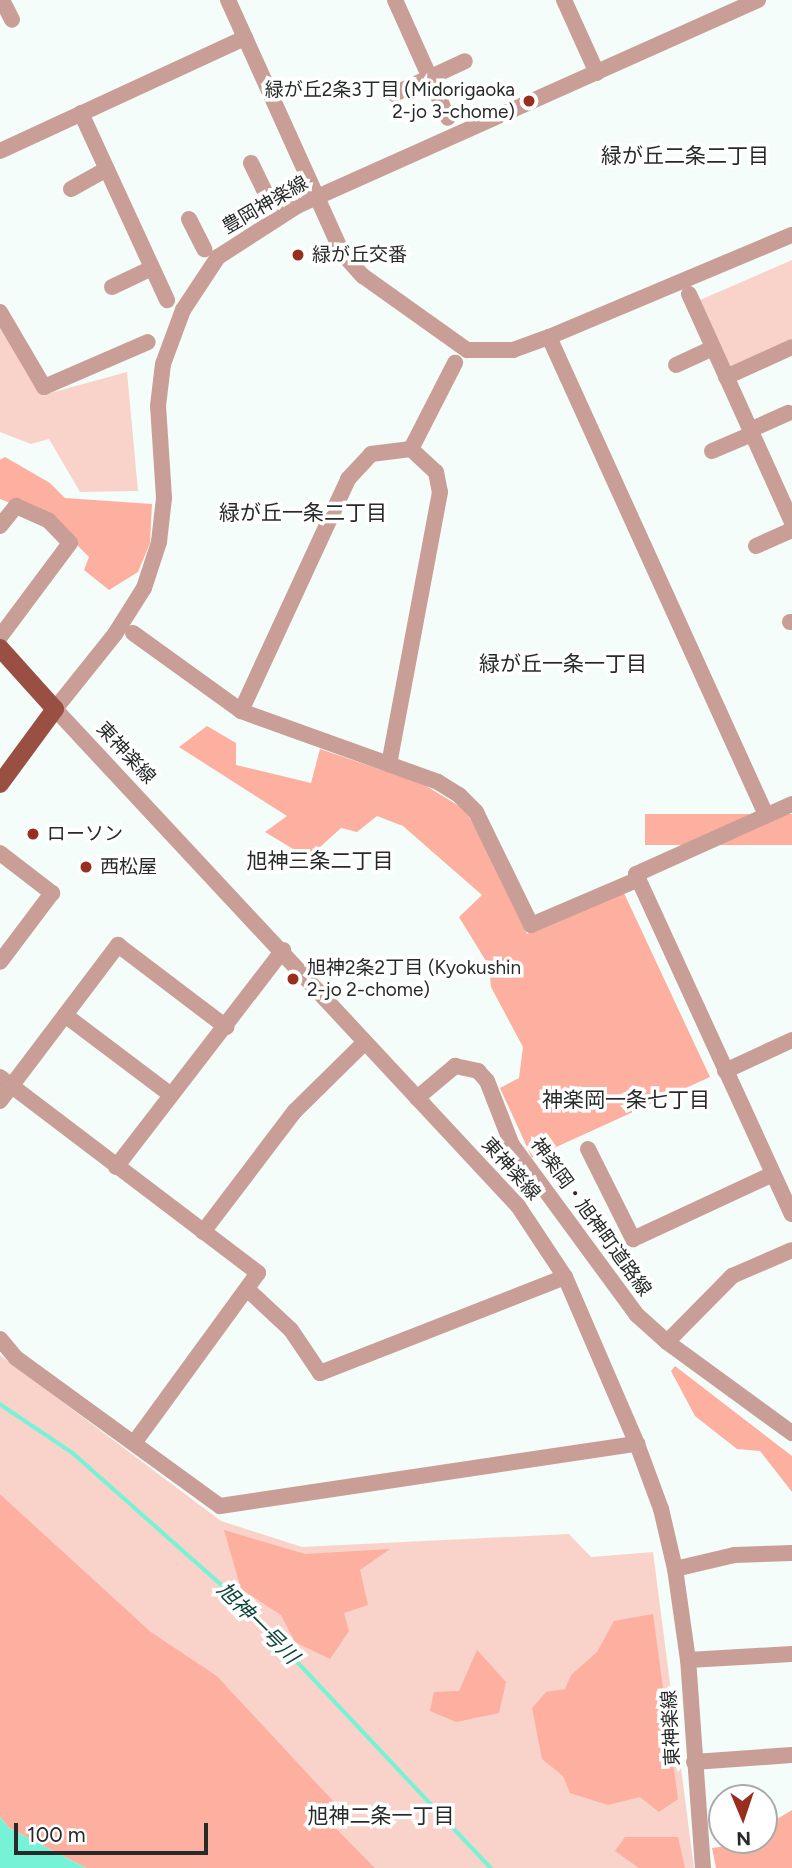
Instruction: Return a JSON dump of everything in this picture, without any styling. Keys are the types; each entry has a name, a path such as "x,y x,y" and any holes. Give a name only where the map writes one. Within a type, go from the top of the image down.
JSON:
{"main road":[{"name":"東神楽線","path":"0,648 55,709"},
{"name":"豊岡神楽線","path":"0,784 55,709"}],"street":[{"path":"2,0 12,20"},
{"path":"228,0 342,253 363,276 467,350 513,350 792,234"},
{"path":"395,0 448,118"},
{"path":"564,0 597,73"},
{"name":"豊岡神楽線","path":"55,709 130,611 144,588 159,542 164,498 158,406 163,364 183,310 218,257 249,234 317,197 758,0"},
{"path":"0,151 245,38"},
{"path":"394,94 465,61"},
{"path":"81,114 167,300"},
{"path":"251,163 269,200"},
{"path":"71,189 107,169"},
{"path":"189,219 204,249"},
{"path":"111,287 152,268"},
{"path":"689,294 792,522"},
{"path":"0,312 44,387 148,342"},
{"path":"549,337 766,815"},
{"path":"726,377 792,347"},
{"path":"676,365 713,348"},
{"path":"411,449 455,363"},
{"path":"712,451 788,413"},
{"path":"241,711 348,479 371,454 411,449 436,472 440,492 389,764"},
{"path":"0,526 16,506 49,521 70,543 0,637"},
{"path":"756,546 792,530"},
{"path":"133,634 241,711 438,782 476,812 531,925 639,879"},
{"name":"東神楽線","path":"55,709 283,950 518,1206 565,1277 637,1444 675,1569 688,1660 703,1868"},
{"path":"792,804 636,874 792,1214"},
{"path":"0,853 52,893 0,962"},
{"path":"0,1101 6,1081 65,1015 118,945 226,1027"},
{"path":"116,1167 283,950"},
{"path":"65,1015 171,1096"},
{"path":"725,1070 792,1040"},
{"path":"203,1232 295,1111 365,1042"},
{"name":"神楽岡・旭神町道路線","path":"417,1098 455,1066 478,1071 487,1081 512,1145 608,1280 667,1342 792,1433"},
{"path":"6,1081 258,1273 134,1443"},
{"path":"588,1149 633,1239 773,1174"},
{"path":"667,1342 732,1276 792,1250"},
{"path":"247,1289 291,1330 320,1373 565,1277"},
{"path":"0,1339 16,1359 220,1506 637,1444"},
{"path":"675,1569 734,1555 792,1553"},
{"path":"688,1660 792,1654"},
{"path":"694,1762 792,1755"}],"shaded area":[{"path":"792,260 792,341 729,368 700,300"},
{"path":"0,321 43,395 127,372 138,491 80,492 49,439 31,444 0,432"},
{"path":"5,457 50,483 65,498 152,504 150,543 138,572 109,590 84,570 89,557 51,519 0,499 0,460"},
{"path":"207,726 236,743 236,765 311,783 320,749 423,784 464,809 485,842 527,934 623,891 710,1077 532,1158 500,1088 519,1078 523,1047 491,987 489,966 459,917 482,895 403,826 377,816 357,832 341,828 308,858 265,832 287,816 179,747"},
{"path":"645,814 792,814 792,845 645,845"},
{"path":"0,1355 221,1521 302,1547 569,1534 591,1557 653,1552 694,1868 375,1868 333,1825 337,1805 217,1676 151,1632 0,1494"},
{"path":"675,1366 792,1456 792,1492 760,1451 737,1449 695,1416 671,1371"},
{"path":"0,1494 151,1632 217,1676 337,1805 333,1825 375,1868 86,1868 9,1828 0,1817"},
{"path":"224,1530 305,1554 390,1549 360,1570 368,1605 344,1613 349,1631 330,1659 295,1642 281,1615 241,1589"},
{"path":"653,1614 678,1799 659,1812 640,1797 608,1805 570,1793 563,1776 542,1759 532,1708 546,1692 565,1689 571,1675 597,1652 614,1621"},
{"path":"477,1650 506,1682 499,1713 456,1722 430,1711 434,1692 459,1691"},
{"path":"792,1810 792,1868 716,1868 713,1854 778,1854 778,1818"},
{"path":"0,1817 9,1828 86,1868 0,1868"},
{"path":"625,1837 678,1837 685,1868 639,1868 615,1851"}],"waterway":[{"name":"旭神一号川","path":"0,1404 73,1453 244,1605 491,1868"}],"place":[{"name":"緑が丘2条3丁目 (Midorigaoka 2-jo 3-chome)","path":"529,101"},
{"name":"緑が丘交番","path":"298,255"},
{"name":"ローソン","path":"33,834"},
{"name":"西松屋","path":"86,867"},
{"name":"旭神2条2丁目 (Kyokushin 2-jo 2-chome)","path":"293,979"}],"district":[{"name":"緑が丘二条二丁目","path":"685,156"},
{"name":"緑が丘一条二丁目","path":"303,513"},
{"name":"緑が丘一条一丁目","path":"563,664"},
{"name":"旭神三条二丁目","path":"320,861"},
{"name":"神楽岡一条七丁目","path":"626,1100"},
{"name":"旭神二条一丁目","path":"381,1816"}]}
